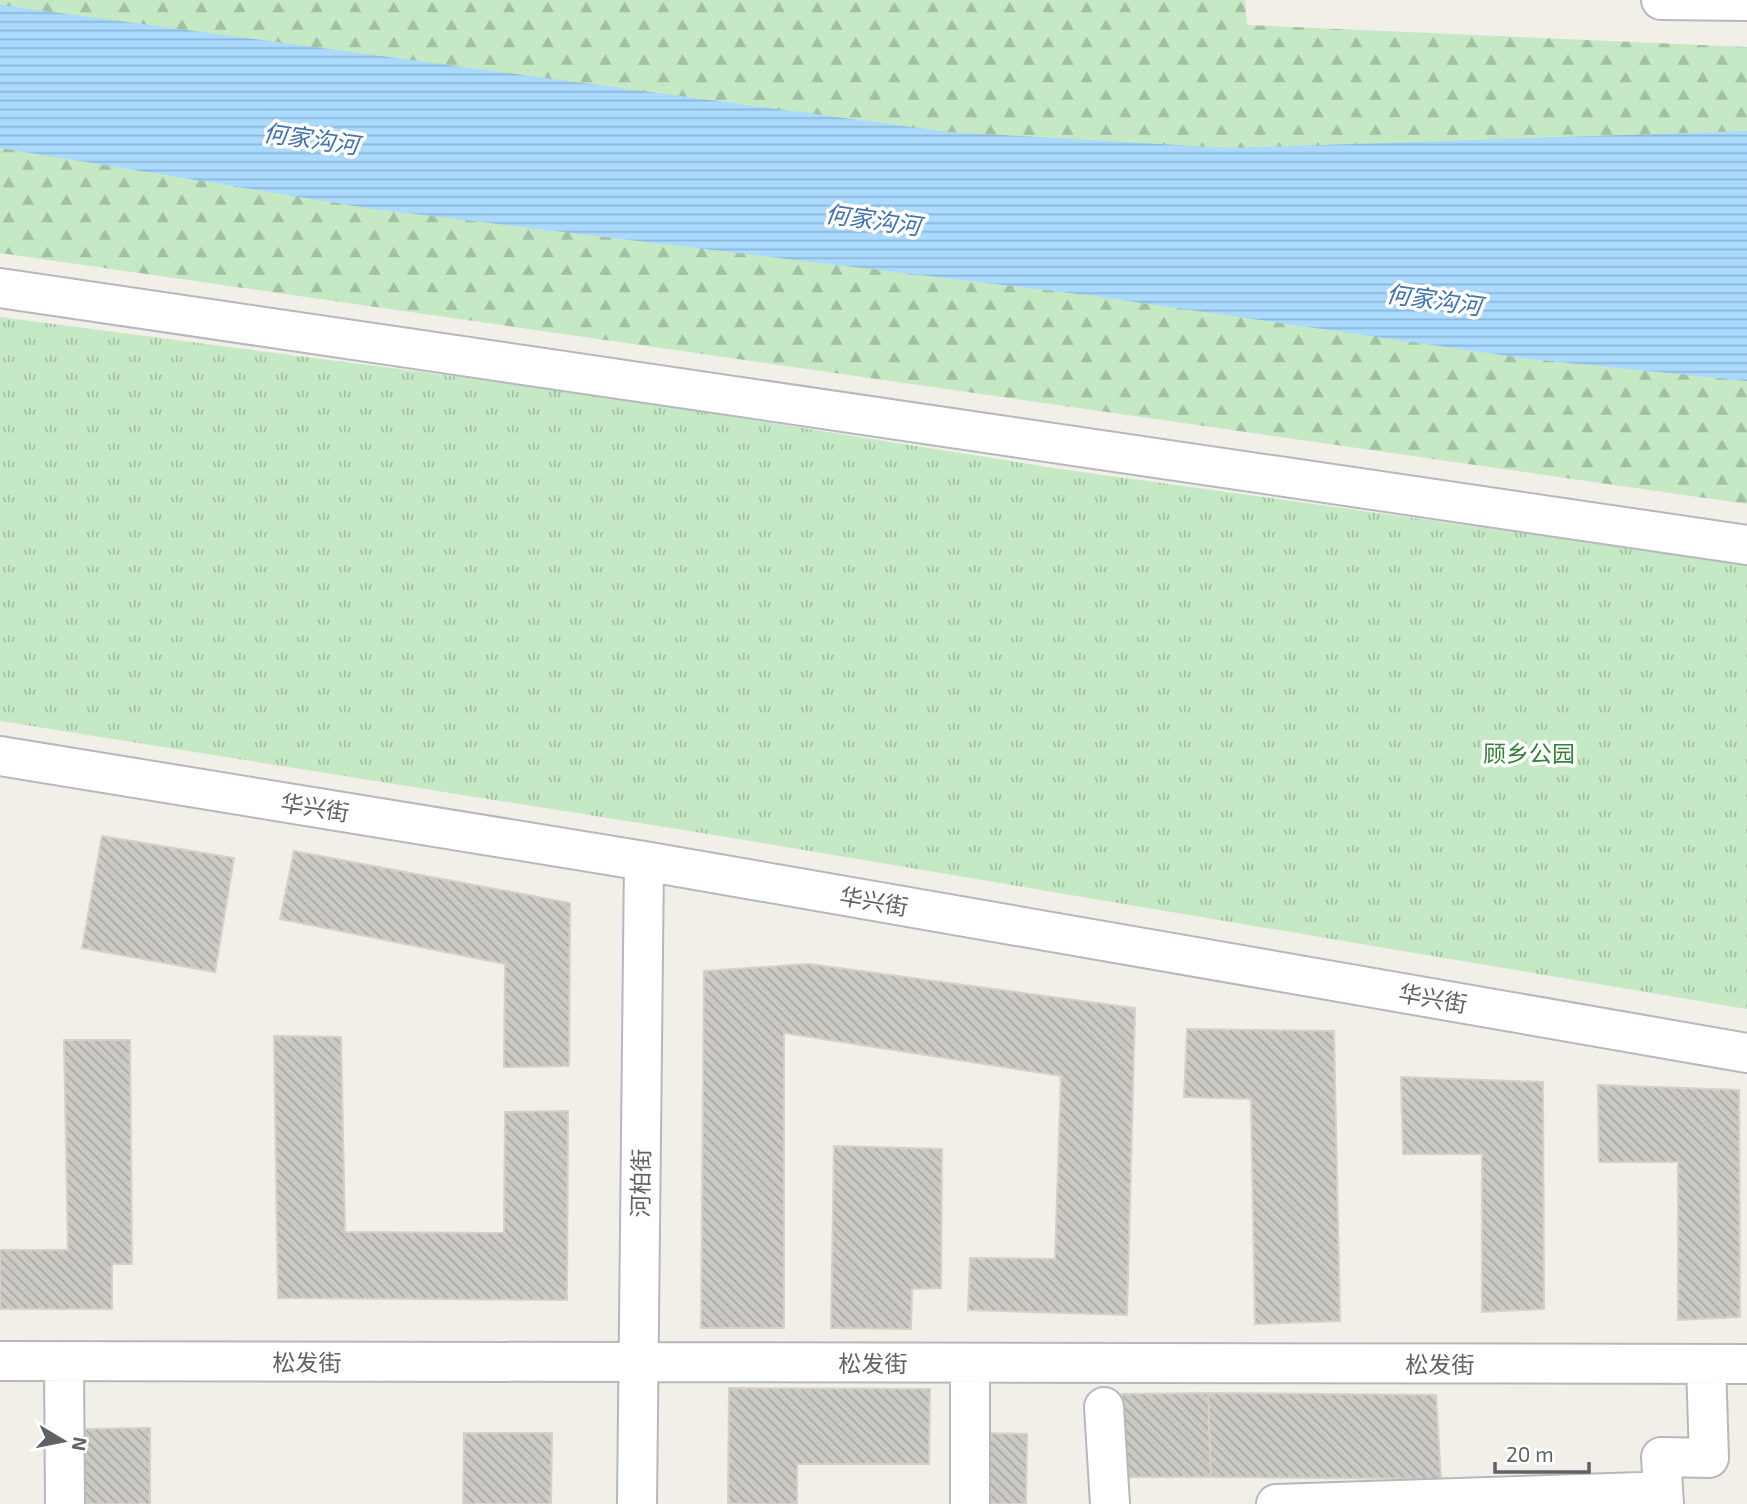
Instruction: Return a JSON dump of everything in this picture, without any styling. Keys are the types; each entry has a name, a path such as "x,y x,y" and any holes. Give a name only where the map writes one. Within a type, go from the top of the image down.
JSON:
{"street":[{"path":"1661,0 1747,1"},
{"path":"0,288 1747,545"},
{"name":"华兴街","path":"0,756 643,862 1747,1053"},
{"name":"河柏街","path":"637,1504 643,862"},
{"name":"松发街","path":"0,1361 1747,1364"},
{"path":"64,1361 65,1504"},
{"path":"970,1363 970,1504"},
{"path":"1276,1504 1653,1498 1661,1457 1709,1458 1706,1364"},
{"path":"1104,1407 1110,1504"}],"green space":[{"path":"0,0 1245,0 1247,25 1747,47 1747,504 0,253"},
{"name":"顾乡公园","path":"0,317 590,394 1060,469 1747,564 1747,1009 727,837 0,721"}],"water":[{"name":"何家沟河","path":"0,5 949,132 1229,148 1747,131 1747,381 1530,359 1086,295 373,209 0,148"}],"building":[{"path":"102,836 234,858 215,972 82,948"},
{"path":"294,851 570,903 569,1066 504,1067 505,964 280,919"},
{"path":"809,964 1135,1008 1127,1315 968,1310 970,1258 1055,1259 1061,1076 784,1033 784,1328 701,1328 704,971"},
{"path":"1187,1029 1334,1031 1340,1321 1255,1324 1251,1099 1184,1097"},
{"path":"274,1036 341,1037 345,1232 504,1233 505,1112 568,1111 567,1300 278,1298"},
{"path":"64,1040 130,1040 132,1264 112,1264 112,1309 0,1309 0,1250 68,1250"},
{"path":"1401,1077 1543,1082 1544,1309 1482,1312 1482,1154 1403,1154"},
{"path":"1598,1085 1739,1090 1740,1317 1678,1320 1678,1162 1599,1162"},
{"path":"834,1146 942,1149 941,1288 912,1289 911,1329 831,1328"},
{"path":"729,1388 930,1389 929,1464 797,1464 797,1504 728,1504"},
{"path":"1208,1393 1436,1395 1441,1479 1211,1477"},
{"path":"1208,1393 1211,1477 1127,1477 1122,1394"},
{"path":"150,1428 150,1504 85,1504 85,1429"},
{"path":"464,1433 552,1433 551,1504 463,1504"},
{"path":"979,1433 1027,1434 1026,1504 979,1504"}]}
